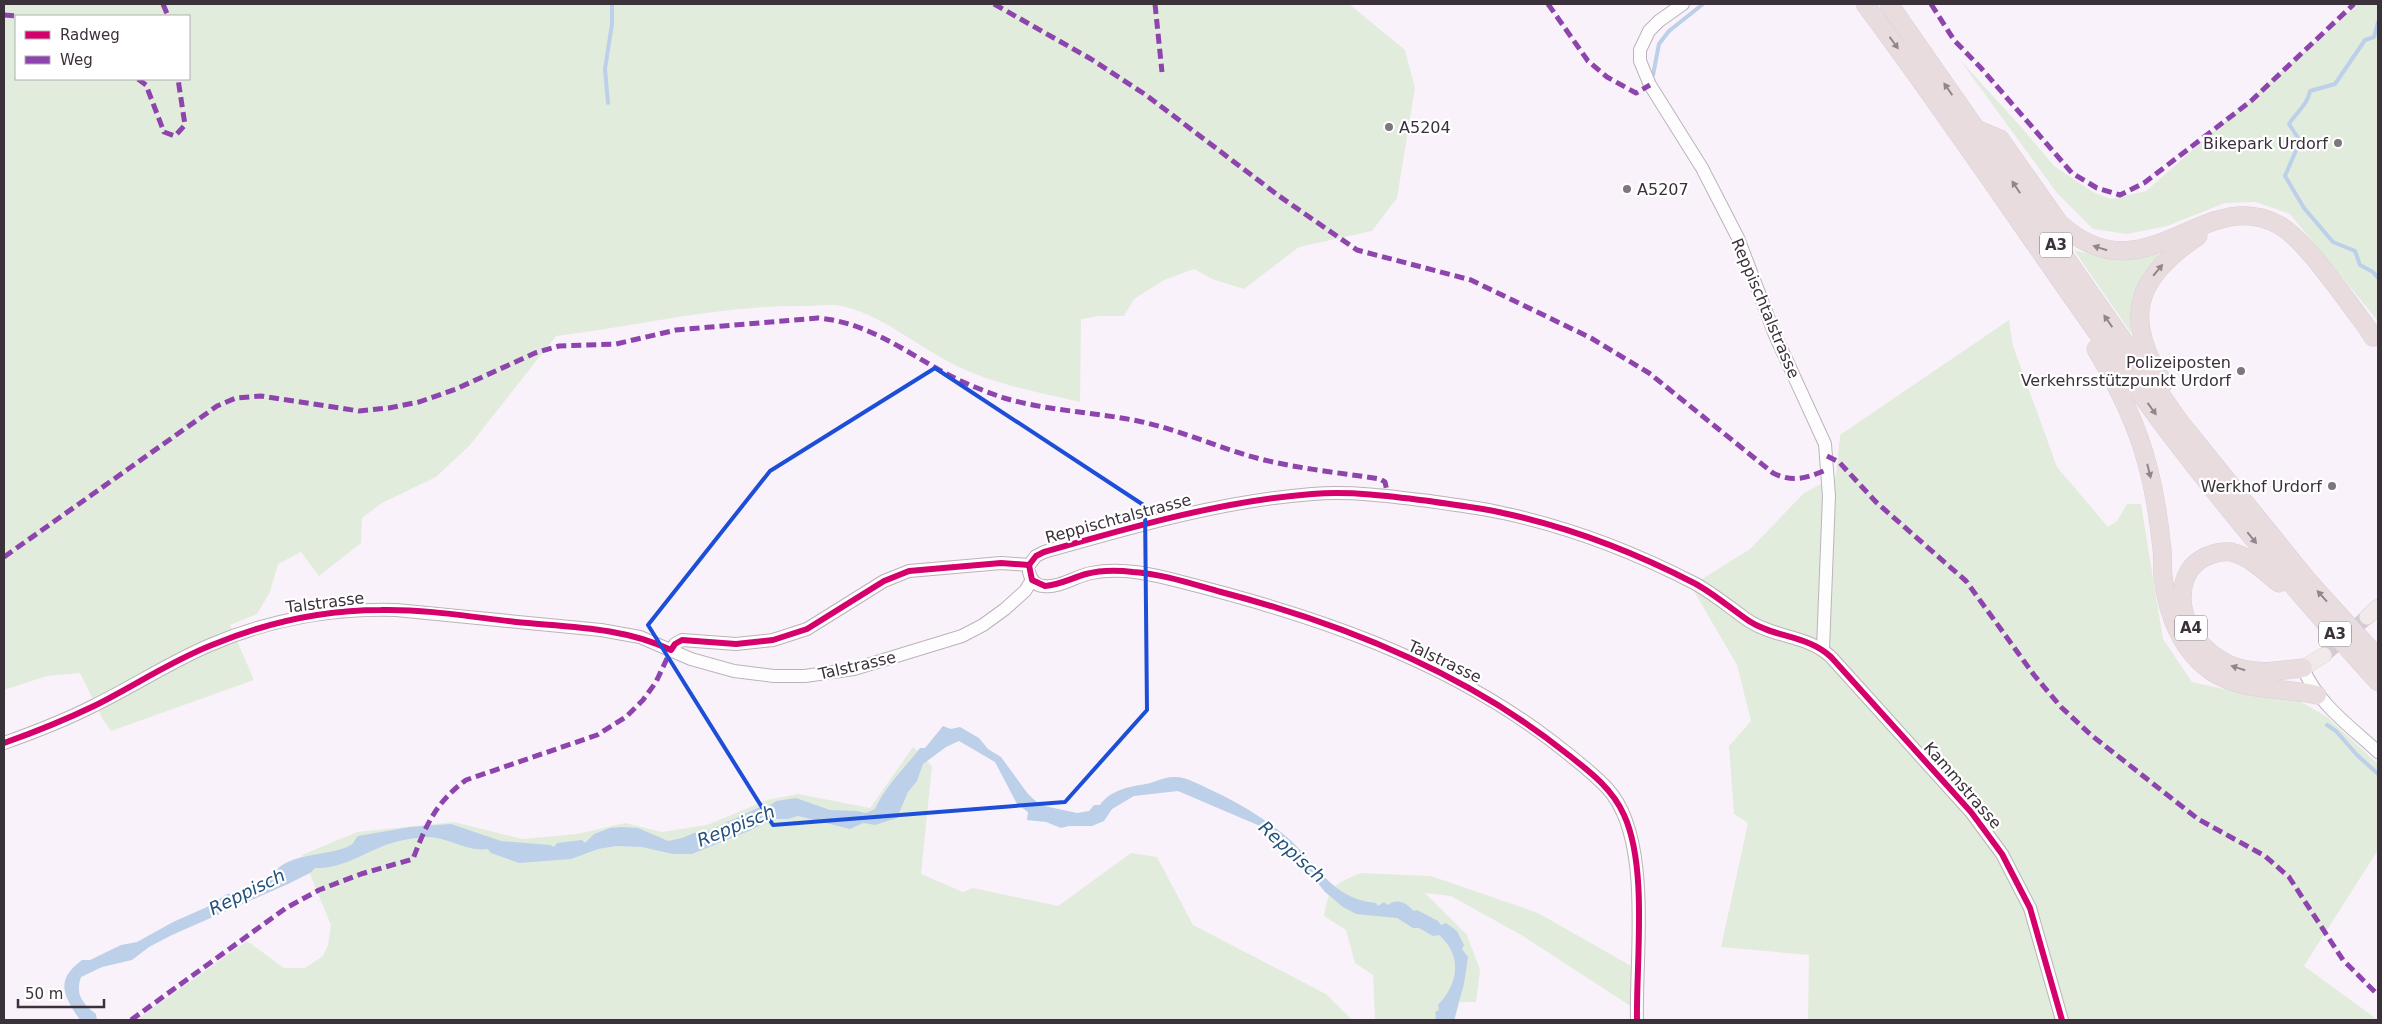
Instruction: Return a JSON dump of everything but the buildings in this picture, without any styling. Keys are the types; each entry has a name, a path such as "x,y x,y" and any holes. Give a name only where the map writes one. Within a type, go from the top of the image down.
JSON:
{"highway":[{"name":"A3","path":"1865,4 1920,78 2165,427 2236,519 2308,604 2378,682"},
{"name":"A3","path":"1888,4 2136,361 2216,468 2309,582 2378,658"},
{"path":"1976,129 2000,140 2050,212 2070,232 2081,240 2109,251 2123,252 2146,248 2169,248 2200,234 2232,224 2246,224 2274,232 2298,249 2362,329 2375,341"},
{"path":"2169,248 2143,296 2139,316 2142,339 2158,374 2195,428 2216,468"},
{"name":"A4","path":"2049,264 2060,294 2114,380 2139,436 2156,501 2167,600 2177,630 2193,656 2204,666 2226,679 2262,689 2289,689 2317,696"},
{"name":"A4","path":"2303,668 2255,672 2225,664 2211,654 2191,630 2182,602 2182,589 2186,577 2193,566 2208,556 2223,551 2233,553 2250,561 2308,604"},
{"name":"A4","path":"2246,685 2286,680 2303,668"}],"main road":[{"path":"2303,668 2324,655"}],"street":[{"name":"Reppischtalstrasse","path":"1029,565 1036,556 1044,552 1159,520 1211,508 1312,494 1343,493 1388,496 1501,512 1578,534 1694,583 1760,627 1812,643 1823,649 1829,496 1824,444 1775,335 1738,238 1702,168 1650,85 1640,61 1640,50 1648,32 1659,21 1683,4"},
{"path":"671,650 675,644 682,640 748,644 790,636 820,622 884,581 909,571 1001,563 1029,565 1032,580"},
{"name":"Talstrasse","path":"4,743 49,727 95,706 210,645 262,627 314,616 370,610 418,612 600,630 640,637 706,664 754,674 798,677 843,672 941,643 972,631 1005,609 1022,594 1032,580 1040,586 1049,586 1093,573 1131,571 1160,576 1245,598 1325,623 1407,658 1483,694 1527,722 1602,782 1617,801 1627,821 1634,851 1638,898 1637,1020"},
{"name":"Kammstrasse","path":"1823,649 1971,812 2002,854 2030,908 2062,1020"},
{"path":"2303,668 2317,696 2378,752"}],"highlighted area":[{"path":"935,368 1145,506 1147,710 1065,802 773,825 648,625 770,471"}],"green space":[{"path":"4,4 1349,4 1405,50 1415,88 1397,198 1372,231 1299,247 1244,289 1212,279 1194,269 1164,280 1134,299 1124,316 1100,316 1081,319 1080,402 1015,387 983,377 940,357 875,318 836,305 773,307 711,312 556,336 470,445 436,477 382,503 362,518 361,543 319,576 301,552 278,564 270,592 257,614 230,625 254,680 111,731 102,718 80,673 47,676 4,690"},
{"path":"2358,4 2378,4 2378,321 2290,214 2255,202 2225,203 2167,226 2127,234 2093,229 2057,193 1960,60 2054,166 2093,192 2111,199 2146,191"},
{"path":"2074,250 2098,256 2120,258 2166,253 2144,273 2134,300 2131,333"},
{"path":"2009,320 2013,346 2057,467 2108,527 2117,521 2127,504 2141,504 2163,639 2192,682 2247,694 2296,699 2327,717 2378,764 2378,850 2304,966 2378,1020 1808,1020 1809,955 1721,947 1748,823 1734,814 1729,746 1751,721 1737,665 1691,586 1750,549 1804,493 1836,476 1840,435"},
{"path":"913,747 932,766 921,874 963,892 973,888 1058,906 1131,853 1157,857 1193,925 1326,994 1352,1020 136,1020 247,941 284,968 305,968 323,956 328,945 331,925 302,855 357,832 454,822 522,839 577,834 625,823 662,832 707,825 767,800 798,794 870,808"},
{"path":"1361,873 1431,876 1538,913 1633,967 1632,1007 1523,936 1451,896 1425,893 1467,935 1480,970 1476,1002 1459,1002 1455,1020 1375,1020 1373,975 1355,963 1346,930 1324,916 1328,898 1334,887 1344,880"}],"water":[{"name":"Reppisch","path":"943,726 951,729 960,727 979,738 988,749 1001,757 1028,794 1040,805 1077,813 1089,811 1094,805 1100,805 1109,796 1127,788 1172,777 1189,780 1231,800 1270,824 1288,838 1326,879 1348,895 1376,903 1378,906 1384,902 1387,905 1398,901 1408,905 1414,911 1417,910 1438,921 1441,925 1446,923 1457,931 1464,945 1462,949 1468,957 1464,984 1454,1020 1435,1020 1435,1012 1439,1010 1438,1005 1450,988 1455,970 1452,952 1439,935 1433,936 1419,928 1413,928 1397,918 1356,914 1343,907 1325,892 1305,867 1297,865 1292,857 1276,847 1272,838 1260,826 1178,791 1134,796 1112,809 1104,821 1092,826 1061,828 1046,822 1027,820 1028,812 1017,804 995,762 959,741 946,747 923,764 917,781 908,792 897,818 875,825 863,823 850,829 798,816 788,819 773,819 692,854 673,854 642,847 616,846 598,849 571,859 519,863 491,853 488,849 472,848 433,837 404,840 383,846 342,864 315,868 310,873 288,884 172,935 149,947 132,960 102,967 81,977 79,993 87,1006 96,1014 97,1020 80,1020 66,996 65,982 68,975 82,960 90,960 121,945 137,942 173,922 207,907 227,894 239,893 251,889 258,883 270,880 276,870 284,864 306,856 341,849 352,844 358,836 410,827 451,824 501,841 550,845 554,847 557,843 582,840 585,843 594,834 610,828 621,827 638,828 668,841 708,831 760,807 766,808 776,801 796,798 830,810 866,813 875,809 884,792 896,777 920,748 925,748"}],"waterway":[{"path":"608,103 605,69 612,24 612,4"},
{"path":"1653,75 1659,44 1669,31 1703,4"},
{"path":"2378,22 2374,37 2365,40 2335,84 2310,91 2304,104 2289,124 2300,141 2285,176 2304,208 2333,242 2355,251 2360,265 2373,272 2378,278"},
{"path":"2327,725 2336,731 2357,755 2378,774"}],"tunnel":[{"path":"2324,655 2367,617"}],"marked path":[{"path":"163,4 168,15"},
{"path":"994,4 1091,59 1146,95 1279,196 1357,250 1471,280 1591,338 1649,373 1773,473 1794,479 1826,470"},
{"path":"1155,4 1162,72"},
{"path":"1548,4 1588,61 1607,77 1636,93 1650,85"},
{"path":"1931,4 1954,40 1981,68 2072,173 2097,188 2120,195 2144,183 2251,101 2354,4"},
{"path":"4,15 15,16"},
{"path":"139,80 146,85 164,132 175,136 185,125 178,80"},
{"path":"4,557 217,406 236,398 261,396 359,411 389,408 419,402 456,389 535,353 559,346 616,344 676,330 818,318 852,325 868,331 884,338 952,377 1004,398 1037,406 1152,424 1262,459 1380,479 1385,482 1388,496"},
{"path":"1827,456 1839,462 1876,502 1966,581 2034,675 2061,707 2091,735 2198,819 2265,856 2289,877 2343,960 2378,995"},
{"path":"131,1020 286,908 319,890 361,874 413,859 423,835 439,806 466,780 597,735 626,717 643,700 656,682 671,650"}],"cycle path":[{"path":"1029,565 1036,556 1044,552 1177,516 1278,497 1342,493 1414,499 1503,513 1552,525 1648,561 1701,587 1759,627 1802,640 1822,650 1831,657 1971,812 2002,854 2030,908 2062,1020"},
{"path":"4,743 50,726 83,711 182,658 212,645 273,624 316,615 359,611 398,610 432,612 615,632 653,642 671,650 675,644 682,640 736,644 773,640 807,629 884,581 909,571 1001,563 1029,565"},
{"path":"1029,565 1032,580 1045,586 1097,572 1144,573 1166,577 1313,619 1402,654 1445,675 1528,724 1583,766 1599,781 1613,796 1624,815 1636,861 1638,887 1637,1020"}],"place":[{"name":"A5204","path":"1389,127"},
{"name":"Bikepark Urdorf","path":"2338,143"},
{"name":"A5207","path":"1627,189"},
{"name":"Polizeiposten Verkehrsstützpunkt Urdorf","path":"2241,371"},
{"name":"Werkhof Urdorf","path":"2332,486"}]}
